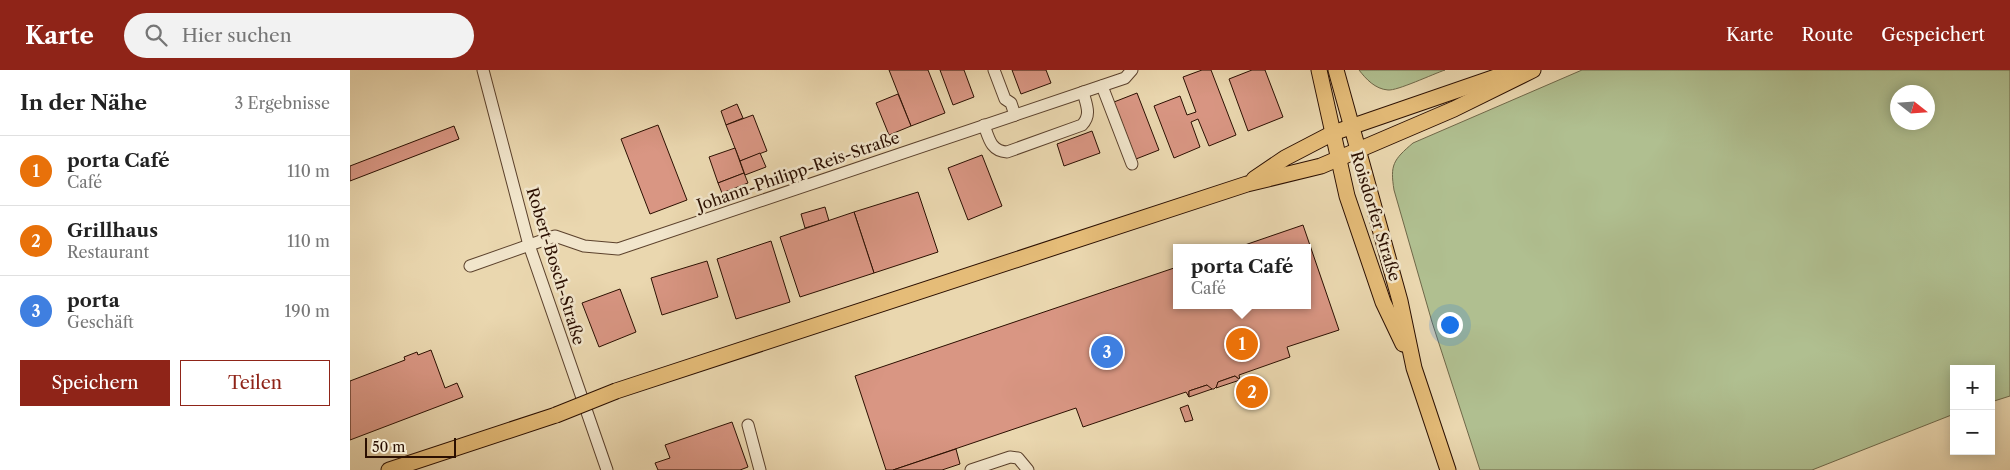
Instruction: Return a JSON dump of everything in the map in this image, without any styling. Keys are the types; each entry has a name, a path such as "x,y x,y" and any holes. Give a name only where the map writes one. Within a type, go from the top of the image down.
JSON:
{"main road":[{"name":"Roisdorfer Straße","path":"1319,70 1348,196 1383,302 1414,368"},
{"name":"Roisdorfer Straße","path":"1336,70 1400,301 1414,368 1448,470"},
{"path":"1247,184 1285,158 1333,133 1517,70"},
{"path":"389,470 556,414 616,391 1247,184 1321,166 1454,109 1533,70"}],"street":[{"name":"Robert-Bosch-Straße","path":"482,70 529,245 606,470"},
{"path":"994,70 1005,98 1011,103 1015,115"},
{"name":"Johann-Philipp-Reis-Straße","path":"470,266 554,236 584,246 618,249 1125,78 1132,70"},
{"path":"1102,86 1132,164"},
{"path":"984,126 991,144 996,149 1007,152 1082,125 1086,121 1088,110 1082,92"},
{"path":"748,425 760,470"},
{"path":"971,470 1010,457 1018,458 1028,470"}],"green space":[{"path":"1359,70 1445,70 1393,90 1388,90 1375,86"},
{"path":"1582,70 2010,70 2010,396 1995,401 1995,365 1950,365 1950,416 1812,470 1480,470 1432,322 1394,190 1392,174 1394,164 1401,154 1413,143"}],"building":[{"path":"889,70 928,70 945,113 911,126"},
{"path":"940,70 964,70 974,97 953,105"},
{"path":"1012,70 1046,70 1051,83 1021,94"},
{"path":"1202,70 1211,70 1236,135 1209,146 1198,119 1191,122 1200,147 1174,158 1154,106 1180,96 1187,115 1196,112 1183,77"},
{"path":"1252,70 1265,70 1283,117 1248,131 1229,79"},
{"path":"1137,93 1159,150 1136,159 1114,102"},
{"path":"898,94 911,126 889,135 876,103"},
{"path":"737,104 743,118 726,125 721,111"},
{"path":"753,115 767,151 740,161 726,125"},
{"path":"658,125 687,200 650,214 621,139"},
{"path":"454,126 459,139 350,181 350,166"},
{"path":"1092,131 1100,153 1064,166 1057,144"},
{"path":"735,148 744,173 718,183 709,157"},
{"path":"760,153 766,167 745,175 740,161"},
{"path":"982,155 1002,206 968,220 948,168"},
{"path":"744,173 748,183 722,193 718,183"},
{"path":"918,192 938,252 874,273 854,212"},
{"path":"825,207 829,221 805,228 801,214"},
{"path":"854,212 874,273 800,297 780,237"},
{"path":"1303,225 1310,244 1248,244"},
{"path":"771,241 790,302 736,319 717,259"},
{"path":"1311,248 1339,330 1287,347 1290,357 1239,375 1240,380 1235,376 1218,382 1214,389 1210,389 1207,385 1189,391 1189,397 1186,392 1083,427 1076,408 893,470 886,470 855,376 1173,268 1173,309 1311,309"},
{"path":"707,261 718,297 662,315 651,278"},
{"path":"620,289 636,332 599,347 582,303"},
{"path":"431,350 445,388 457,383 463,397 350,440 350,381 405,360 404,357 417,352 418,355"},
{"path":"1235,376 1240,380 1216,388 1218,382"},
{"path":"1207,385 1212,389 1189,397 1189,391"},
{"path":"1188,405 1193,420 1185,422 1180,408"},
{"path":"732,422 748,467 740,470 658,470 655,463 670,458 665,445"},
{"path":"956,449 960,464 942,470 893,470"}],"place":[{"name":"porta Café","path":"1242,344"},
{"name":"porta","path":"1107,352"},
{"name":"Grillhaus","path":"1252,392"}]}
